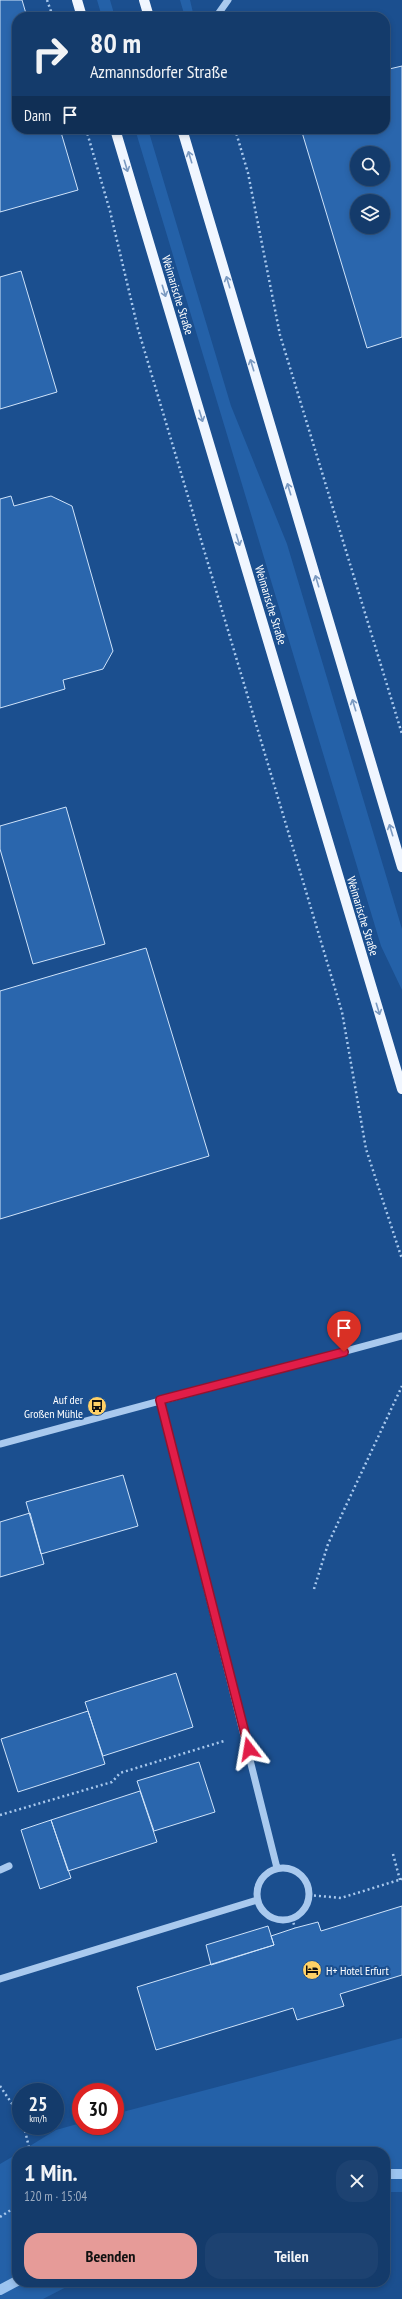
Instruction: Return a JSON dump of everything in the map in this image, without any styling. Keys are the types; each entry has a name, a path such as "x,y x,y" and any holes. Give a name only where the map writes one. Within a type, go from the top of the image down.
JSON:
{"main road":[{"path":"77,0 81,12"},
{"path":"144,0 148,12"},
{"name":"Weimarische Straße","path":"116,134 402,1089"},
{"path":"183,134 402,867"}],"street":[{"path":"219,12 225,2"},
{"path":"0,1444 402,1336"},
{"path":"160,1400 246,1735 277,1868"},
{"path":"0,1870 9,1866"},
{"path":"277,1868 292,1869 300,1874 308,1885 309,1895 307,1904 302,1912 292,1918 279,1920 270,1917 263,1912 257,1900 256,1891 259,1882 267,1872 277,1868"},
{"path":"0,1979 257,1900"}],"path":[{"path":"48,0 51,12"},
{"path":"87,134 110,211 138,329 342,1012 366,1149 402,1259"},
{"path":"236,134 248,173 280,335 402,734"},
{"path":"314,1589 328,1544 402,1386"},
{"path":"0,1815 112,1782 120,1773 246,1735"},
{"path":"309,1895 341,1898 401,1879 392,1854"},
{"path":"292,1918 295,1928"},
{"path":"0,2086 12,2104"},
{"path":"26,2135 29,2147"},
{"path":"0,2217 12,2209"}],"shaded area":[{"path":"97,0 110,0 114,12 101,12"},
{"path":"180,0 190,0 193,12 184,12"},
{"path":"137,134 149,134 231,406 287,544 402,929 402,990 381,946"},
{"path":"402,2038 402,2192 390,2192 390,2147 28,2147 48,2135 64,2135 64,2128 72,2126 72,2135 124,2135 124,2112"},
{"path":"12,2157 12,2287 66,2287 43,2299 0,2299 0,2164"}],"building":[{"path":"0,0 22,0 26,12 12,12 12,134 61,134 78,190 0,212"},
{"path":"402,66 402,337 367,348 303,134 390,134 390,69"},
{"path":"21,271 57,392 0,409 0,277"},
{"path":"11,496 14,506 51,496 72,506 113,651 103,669 63,680 65,689 0,708 0,499"},
{"path":"66,807 105,944 33,964 0,849 0,826"},
{"path":"146,948 209,1156 0,1219 0,991"},
{"path":"123,1475 138,1526 41,1554 26,1502"},
{"path":"30,1513 44,1564 0,1577 0,1522"},
{"path":"176,1673 193,1727 103,1756 85,1702"},
{"path":"88,1711 105,1764 18,1792 1,1739"},
{"path":"199,1762 215,1812 154,1831 137,1781"},
{"path":"140,1791 157,1842 68,1871 51,1820"},
{"path":"51,1820 71,1878 40,1889 21,1830"},
{"path":"402,1906 402,1975 340,1994 344,2006 297,2020 293,2008 156,2050 137,1987 274,1945 271,1936 295,1928 318,1922 321,1931"},
{"path":"268,1926 274,1945 211,1965 206,1945"}],"waterway":[{"path":"390,2174 402,2174"},
{"path":"0,2290 12,2284"}],"place":[{"name":"Auf der Großen Mühle","path":"97,1406"},
{"name":"H+ Hotel Erfurt","path":"312,1970"}],"route":[{"path":"249,1749 160,1400 344,1352"}]}
